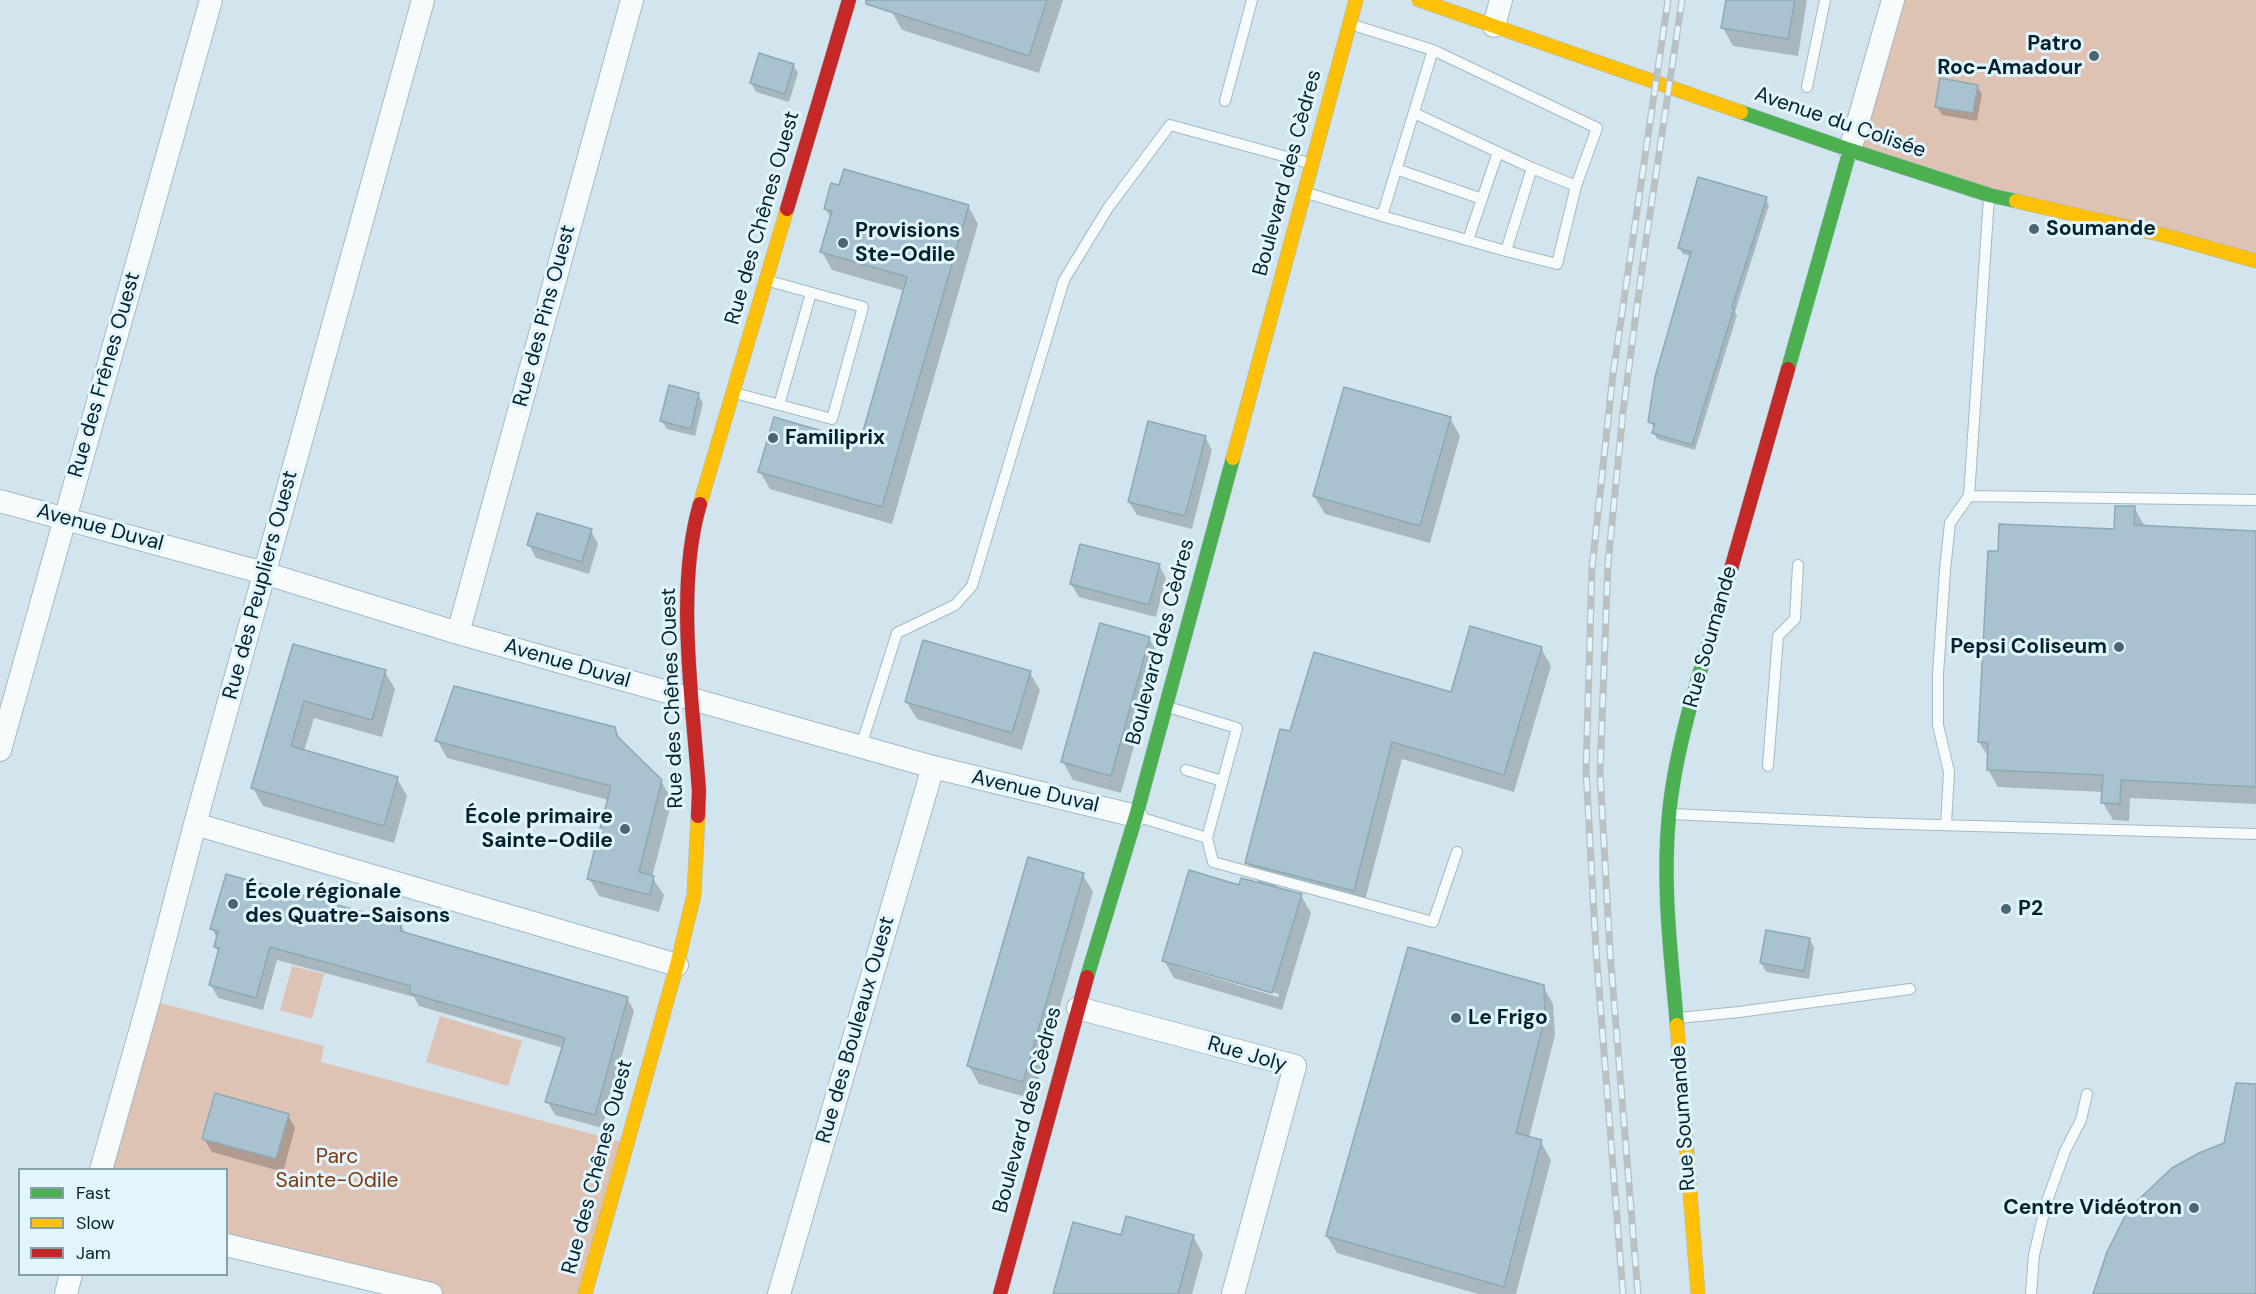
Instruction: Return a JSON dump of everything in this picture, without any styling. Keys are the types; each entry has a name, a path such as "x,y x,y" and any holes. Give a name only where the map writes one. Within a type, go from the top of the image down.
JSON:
{"street":[{"name":"Rue des Frênes Ouest","path":"0,750 211,0"},
{"name":"Rue des Peupliers Ouest","path":"102,1168 423,0"},
{"name":"Rue des Pins Ouest","path":"458,633 632,0"},
{"name":"Rue des Chênes Ouest","path":"585,1294 677,965 694,895 699,791 687,620 692,531 849,0"},
{"name":"Boulevard des Cèdres","path":"1000,1294 1078,1008 1136,816 1356,0"},
{"name":"Avenue du Colisée","path":"1419,0 1850,150 1989,195 2167,236 2256,261"},
{"path":"1494,26 1501,0"},
{"name":"Rue Soumande","path":"1698,1294 1666,889 1669,814 1682,741 1893,0"},
{"name":"Avenue Duval","path":"0,501 264,573 458,633 933,767 1136,816"},
{"name":"Rue des Bouleaux Ouest","path":"780,1294 933,767"},
{"path":"195,824 677,965"},
{"name":"Rue Joly","path":"1078,1008 1295,1066 1233,1294"},
{"path":"228,1245 431,1294"},
{"path":"66,1294 71,1276"}],"lane":[{"path":"1225,101 1252,0"},
{"path":"1807,87 1825,0"},
{"path":"1304,192 1557,264 1576,186 1597,128 1432,50 1349,24"},
{"path":"1382,216 1432,50"},
{"path":"1414,113 1576,186"},
{"path":"861,746 897,633 955,605 972,586 1064,280 1108,208 1170,125 1312,164"},
{"path":"1468,240 1498,152"},
{"path":"1506,251 1532,168"},
{"path":"1396,169 1482,199"},
{"path":"1946,824 1949,772 1938,725 1938,674 1945,570 1950,524 1969,496 1989,195"},
{"path":"733,392 832,419 863,308 766,281"},
{"path":"779,405 811,293"},
{"path":"1969,496 2256,500"},
{"path":"1768,766 1778,636 1795,620 1798,565"},
{"path":"1166,706 1237,728 1207,838 1213,862 1433,922 1457,852"},
{"path":"1186,770 1222,781"},
{"path":"1669,814 2256,834"},
{"path":"1136,816 1207,838"},
{"path":"1676,1018 1910,989"},
{"path":"2031,1294 2034,1255 2046,1204 2065,1151 2081,1120 2087,1094"}],"green space":[{"path":"1893,0 2256,0 2256,265 1850,150"},
{"path":"292,966 324,974 312,1019 280,1010"},
{"name":"Parc Sainte-Odile","path":"149,1000 324,1046 321,1062 626,1143 585,1294 431,1294 228,1245 228,1168 102,1168"},
{"path":"440,1016 522,1041 508,1086 426,1062"}],"building":[{"path":"866,0 1047,0 1029,56 866,4"},
{"path":"1726,0 1795,0 1788,39 1721,28"},
{"path":"759,53 794,64 785,94 750,83"},
{"path":"1940,78 1978,85 1973,113 1935,107"},
{"path":"844,169 969,205 882,507 758,472 774,417 860,442 907,277 820,252 832,211 824,209 831,183 839,185"},
{"path":"1698,177 1767,197 1692,445 1652,433 1655,424 1648,422 1655,377 1691,252 1678,248"},
{"path":"669,385 699,393 691,429 660,421"},
{"path":"1344,387 1451,417 1420,526 1313,496"},
{"path":"1148,421 1206,436 1185,516 1128,502"},
{"name":"Pepsi Coliseum","path":"2115,506 2135,506 2134,525 2256,531 2256,787 2121,780 2120,804 2101,803 2103,775 1987,770 1988,743 1978,742 1988,551 1998,551 1999,524 2114,529"},
{"path":"537,513 592,529 582,562 527,545"},
{"path":"1080,544 1160,564 1149,605 1070,584"},
{"path":"1100,623 1150,637 1111,776 1061,762"},
{"path":"1470,626 1542,647 1504,775 1392,742 1354,891 1245,863 1280,729 1290,731 1314,652 1451,692"},
{"path":"923,640 1031,671 1012,733 905,702"},
{"path":"293,644 386,670 372,720 304,701 291,746 398,777 384,826 251,788"},
{"name":"École primaire Sainte-Odile","path":"454,686 615,727 617,736 662,780 639,872 654,876 650,895 587,879 611,786 435,741"},
{"path":"1028,857 1084,873 1023,1082 967,1066"},
{"path":"1189,870 1239,885 1241,878 1302,894 1272,993 1162,961"},
{"path":"226,874 402,923 400,931 628,997 595,1115 545,1102 565,1038 409,993 411,986 270,947 256,998 209,985 219,948 214,947 218,931 210,929"},
{"path":"1766,930 1810,938 1804,971 1760,963"},
{"path":"1408,947 1544,985 1545,1017 1516,1133 1542,1140 1504,1287 1326,1236"},
{"name":"Centre Vidéotron","path":"2236,1083 2256,1084 2256,1294 2093,1294 2107,1252 2125,1216 2138,1200 2172,1168 2199,1153 2224,1143"},
{"path":"215,1093 289,1114 276,1159 202,1139"},
{"path":"1126,1216 1194,1235 1178,1294 1053,1294 1073,1222 1121,1235"}],"railway":[{"path":"1623,1294 1596,950 1586,770 1592,568 1613,374 1668,0"},
{"path":"1638,1294 1610,952 1600,772 1608,563 1623,412 1682,0"}],"traffic: fast":[{"path":"1741,112 1989,195 2016,201"},
{"path":"1788,369 1850,150"},
{"path":"1087,977 1136,816 1233,458"},
{"path":"1677,1025 1666,868 1669,815 1685,725 1729,576"}],"traffic: slow":[{"path":"1233,458 1356,0"},
{"path":"1419,0 1741,112"},
{"path":"2016,201 2167,236 2256,261"},
{"path":"700,504 787,209"},
{"path":"585,1294 677,965 694,895 698,816"},
{"path":"1677,1025 1698,1294"}],"traffic: jam":[{"path":"787,209 849,0"},
{"path":"1729,576 1788,369"},
{"path":"698,816 699,791 690,684 687,609 688,572 700,504"},
{"path":"1000,1294 1087,977"}],"place":[{"name":"Patro Roc-Amadour","path":"2094,56"},
{"name":"Soumande","path":"2034,229"},
{"name":"Provisions Ste-Odile","path":"843,243"},
{"name":"Familiprix","path":"773,438"},
{"name":"Pepsi Coliseum","path":"2119,647"},
{"name":"École primaire Sainte-Odile","path":"625,829"},
{"name":"École régionale des Quatre-Saisons","path":"233,904"},
{"name":"P2","path":"2006,909"},
{"name":"Le Frigo","path":"1456,1018"},
{"name":"Centre Vidéotron","path":"2194,1208"}]}
